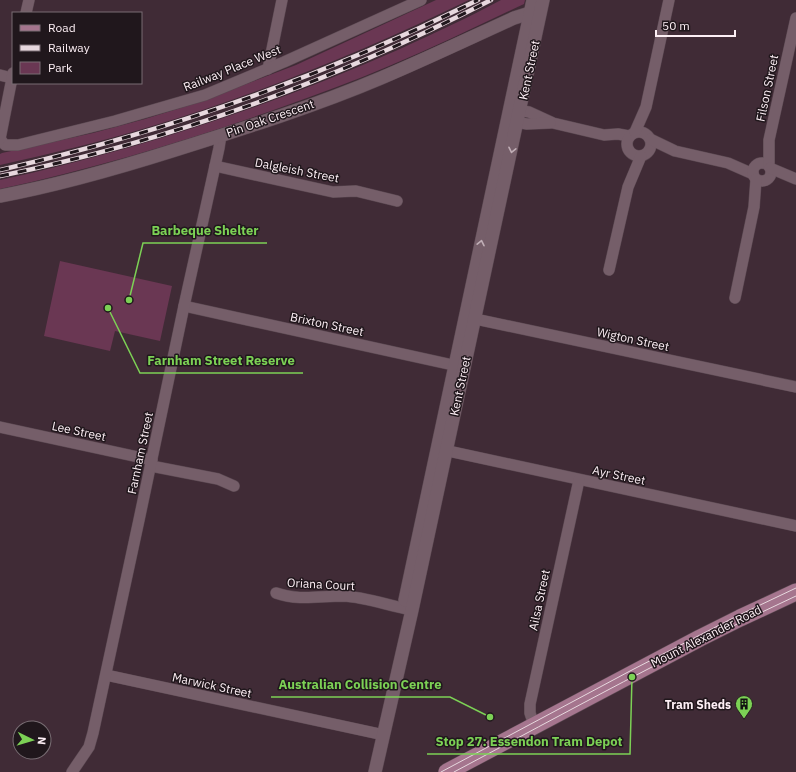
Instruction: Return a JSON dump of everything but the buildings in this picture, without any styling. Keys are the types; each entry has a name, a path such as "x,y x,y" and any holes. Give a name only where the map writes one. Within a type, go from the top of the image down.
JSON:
{"main road":[{"name":"Mount Alexander Road","path":"447,772 724,626 796,592"}],"street":[{"path":"26,12 29,0"},
{"path":"268,69 282,0"},
{"name":"Railway Place West","path":"1,143 9,146 18,145 134,116 205,95 268,69 421,0"},
{"path":"669,0 646,107 633,155 675,151"},
{"name":"Kent Street","path":"514,115 530,13 541,1"},
{"name":"Kent Street","path":"368,772 380,734 514,115 541,1"},
{"name":"Pin Oak Crescent","path":"0,196 43,187 123,166 304,107 381,78 514,18 530,13"},
{"name":"Filson Street","path":"735,298 796,18"},
{"path":"0,75 12,76"},
{"path":"1,143 12,82"},
{"path":"514,115 529,112 553,123 604,135 616,142 636,140 675,151 796,179"},
{"name":"Farnham Street","path":"72,772 89,746 106,676 221,135"},
{"path":"628,186 645,153 651,145 636,140"},
{"path":"610,270 636,140"},
{"name":"Dalgleish Street","path":"215,166 333,192 356,192 397,201"},
{"name":"Brixton Street","path":"184,306 460,366"},
{"name":"Wigton Street","path":"470,317 796,387"},
{"name":"Lee Street","path":"0,427 218,479 234,486"},
{"name":"Ayr Street","path":"442,450 796,526"},
{"name":"Ailsa Street","path":"534,725 530,713 530,704 579,480"},
{"name":"Oriana Court","path":"276,593 286,597 295,598 353,597 408,609"},
{"name":"Marwick Street","path":"106,676 380,734"},
{"name":"Kent Street","path":"375,772 380,734"}],"green space":[{"path":"436,0 469,0 312,70 231,100 112,138 0,165 0,154 2,153 93,133 196,103 296,65"},
{"path":"501,0 525,0 524,4 406,59 282,107 213,131 107,163 0,189 0,180 102,155 203,125 253,108 351,70 400,49"},
{"path":"60,261 172,286 160,341 115,331 110,351 44,336"}],"tram line":[{"path":"441,772 630,671 737,616 796,588"},
{"path":"454,772 666,660 796,596"}],"railway":[{"path":"0,170 124,138 184,120 244,99 304,77 362,53 420,28 478,0"},
{"path":"0,176 64,162 127,145 190,126 252,104 373,56 433,29 491,0"}],"place":[{"name":"Barbeque Shelter","path":"129,300"},
{"name":"Farnham Street Reserve","path":"108,308"},
{"name":"Stop 27: Essendon Tram Depot","path":"632,677"},
{"name":"Australian Collision Centre","path":"490,717"},
{"name":"Tram Sheds","path":"744,719"}]}
